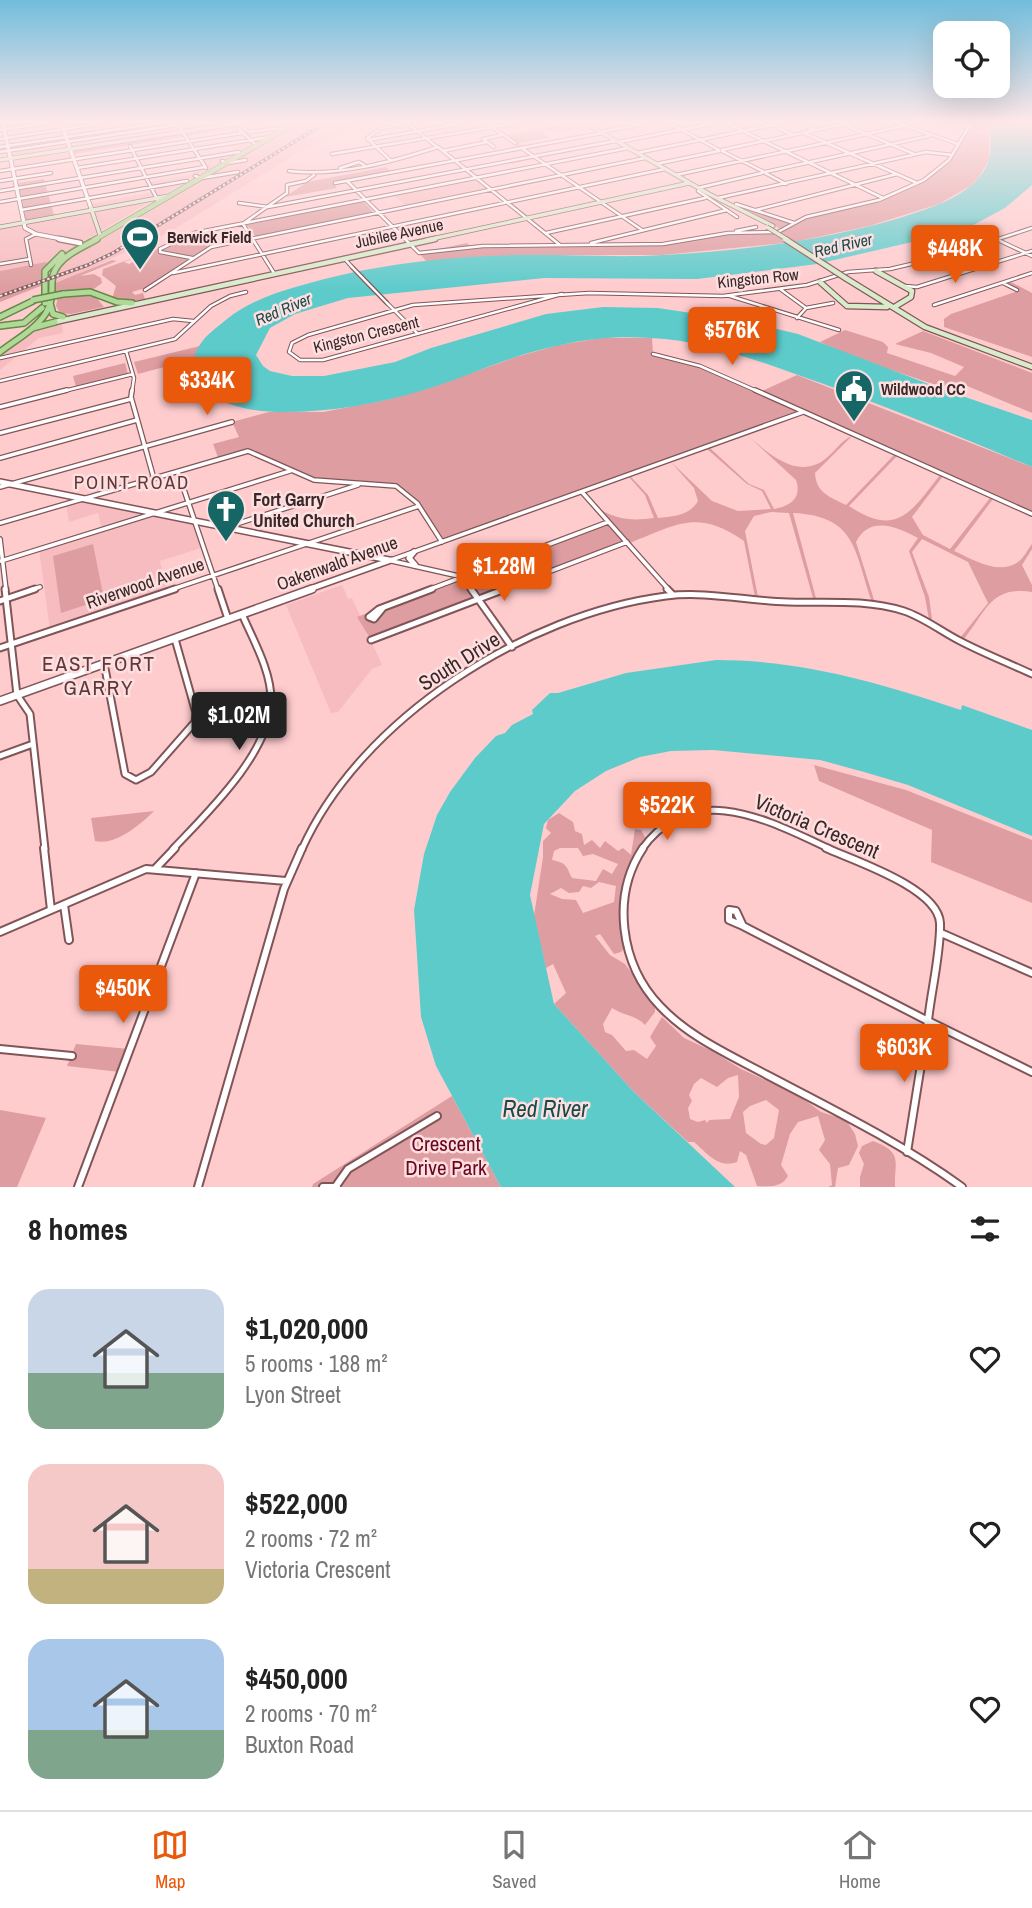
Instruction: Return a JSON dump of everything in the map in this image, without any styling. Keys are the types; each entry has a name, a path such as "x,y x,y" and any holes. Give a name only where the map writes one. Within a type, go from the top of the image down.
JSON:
{"main road":[{"path":"135,303 63,317 53,314 50,303 51,276 58,263 100,233 194,178"},
{"path":"0,226 24,224 158,198 169,195 195,178"},
{"path":"680,178 686,182"},
{"path":"681,178 696,189 770,226"},
{"name":"Jubilee Avenue","path":"135,303 686,182"},
{"name":"Jubilee Avenue","path":"666,187 686,182"},
{"path":"677,185 718,198 770,226 873,296 949,337 1032,365"},
{"path":"91,209 100,233"},
{"path":"0,346 34,319 43,308 46,301 44,275 47,268 59,256 100,233"},
{"path":"820,282 845,305 860,308 893,307 913,294 905,286 876,271"},
{"path":"850,279 886,299 893,307"},
{"path":"0,316 33,300 62,294 94,295 110,308"},
{"path":"871,306 876,300 873,296"},
{"path":"886,299 902,300"},
{"path":"0,352 42,317 50,303"},
{"path":"0,326 24,323 43,308"},
{"path":"21,335 55,322 110,308"}],"street":[{"path":"15,178 24,224 36,234 79,243"},
{"path":"0,191 78,178"},
{"path":"80,178 91,209"},
{"path":"0,202 138,178"},
{"path":"147,178 158,198"},
{"path":"243,224 288,194 287,185 309,178"},
{"path":"335,183 361,178"},
{"path":"239,203 268,207 416,178"},
{"path":"192,258 160,252 160,249 190,234 475,178"},
{"path":"477,178 561,245"},
{"path":"139,292 208,248 546,178"},
{"path":"567,178 642,230"},
{"path":"169,274 620,178"},
{"path":"737,217 703,197 696,189 741,178"},
{"path":"775,178 787,184"},
{"path":"718,198 725,199 812,178"},
{"path":"840,178 883,198"},
{"path":"756,210 882,178"},
{"path":"907,178 918,183"},
{"path":"728,233 774,232 806,218 883,198 925,178"},
{"path":"21,210 187,181"},
{"path":"347,181 419,253 464,247 675,243 756,227"},
{"path":"546,233 703,197"},
{"path":"736,204 795,224"},
{"path":"582,245 727,210"},
{"path":"249,219 254,222"},
{"path":"243,224 274,273"},
{"name":"Kingston Row","path":"562,295 729,295 780,289 820,282 848,272 876,271 949,255 1032,228"},
{"path":"31,265 26,239 36,234"},
{"path":"538,245 549,242 550,237"},
{"path":"604,239 609,245"},
{"path":"996,239 1032,256"},
{"path":"905,286 917,286 1032,251"},
{"path":"0,264 30,258"},
{"path":"343,258 417,334"},
{"path":"934,305 1032,274"},
{"path":"1002,283 1017,290"},
{"path":"224,284 230,296"},
{"path":"780,289 806,308"},
{"path":"0,381 175,340 211,306 230,296 246,292"},
{"name":"Kingston Crescent","path":"562,295 320,360 300,360 289,352 292,343 307,334 413,305 562,295"},
{"path":"729,295 750,304 839,330"},
{"path":"509,298 514,308"},
{"path":"797,318 806,308 833,303"},
{"path":"0,358 173,319 193,321"},
{"path":"126,351 133,374 132,399 154,479"},
{"path":"653,354 700,366 1032,514"},
{"path":"0,407 133,374"},
{"path":"0,433 132,399"},
{"name":"Oakenwald Avenue","path":"0,701 803,412"},
{"path":"0,458 137,420"},
{"path":"0,488 232,422"},
{"path":"0,523 248,451 314,480 401,488 414,496 442,542"},
{"path":"1,561 290,471"},
{"path":"178,472 228,619"},
{"path":"0,482 391,560 463,577 512,646"},
{"path":"226,528 363,484"},
{"path":"582,492 673,596"},
{"path":"96,502 101,495"},
{"path":"66,504 69,496"},
{"name":"Riverwood Avenue","path":"0,648 419,506"},
{"path":"137,519 139,510"},
{"path":"383,608 608,522"},
{"path":"0,539 17,695 30,710 51,910"},
{"path":"371,640 627,542"},
{"path":"414,552 409,560 415,565"},
{"path":"368,569 374,562 370,556"},
{"path":"0,601 40,587"},
{"name":"South Drive","path":"198,1187 287,881 305,842 332,798 375,745 426,698 477,663 575,619 618,604 673,596 729,596 787,602 844,600 905,611 960,641 1032,674"},
{"path":"156,868 247,763 267,729 271,712 270,691 242,614"},
{"path":"104,663 125,774 136,780 151,772 195,722 195,713 174,638"},
{"path":"0,756 33,744"},
{"name":"Victoria Crescent","path":"907,1152 941,933 936,907 915,889 760,817 731,810 688,815 655,834 639,853 624,895 633,965 645,987 670,1014 712,1044 907,1152 962,1187"},
{"path":"0,932 140,871 156,868 287,881"},
{"path":"78,1187 196,873"},
{"path":"64,905 69,940"},
{"path":"743,926 1032,1072"},
{"path":"941,933 1032,973"},
{"path":"0,1049 72,1056"},
{"path":"323,1187 337,1187 348,1169 437,1116"}],"shaded area":[{"path":"192,178 161,196 91,208 90,204 153,192 149,182"},
{"path":"200,178 256,178 171,231 57,284 53,284 57,263 45,262 0,271 0,227 157,198 80,243 85,244"},
{"path":"475,180 487,189 405,206 395,196"},
{"path":"61,321 63,333 39,338 0,370 0,352 21,335"},
{"path":"84,499 195,521 204,547 160,561 167,591 50,630 39,549 102,530 98,513 69,522 66,504"},
{"path":"342,585 348,599 352,598 382,665 372,669 338,712 331,713 286,605"}],"green space":[{"path":"352,178 333,182 337,188 285,197 307,182"},
{"path":"926,178 978,178 970,186 939,204 869,226 794,242 662,255 516,255 427,262 419,253 467,243 470,246 652,244 728,233 769,233 782,230 741,206 793,224 787,229 806,217 879,200"},
{"path":"44,179 54,215 23,221 16,183"},
{"path":"363,201 374,213 256,237 247,225"},
{"path":"176,239 208,246 149,287 132,292 135,295 143,293 145,299 123,303 112,299 116,286 102,275 103,269 141,255 124,262 129,264"},
{"path":"112,260 117,261 80,276 94,274 101,278 102,283 91,291 53,294 53,284"},
{"path":"49,263 43,271 43,285 0,302 0,271"},
{"path":"1011,282 1032,293 1032,357 944,327 944,319 951,314 1018,291 1006,284"},
{"path":"58,296 96,297 104,307 71,314 60,313 56,306"},
{"path":"845,330 883,342 888,347 887,353 955,376 964,367 931,353 895,344 923,331 1032,373 1032,413 960,383 951,382 944,386 933,384 853,357 820,342"},
{"path":"601,338 652,338 653,354 700,366 799,412 442,542 413,496 401,488 314,480 248,451 219,460 213,444 239,437 232,422 269,412 323,412 386,400 426,389 516,357 559,345"},
{"path":"200,346 194,359 138,374 134,362"},
{"path":"125,363 128,374 76,387 73,376"},
{"path":"797,375 1032,467 1032,512 760,392"},
{"path":"747,435 773,456 803,467 824,460 844,440 852,436 815,473 821,490 846,505 894,455 897,456 849,506 879,520 891,520 911,510 940,475 943,476 912,517 923,535 950,549 990,498 993,499 954,551 986,565 1003,567 1018,562 1032,544 1032,549 1022,565 1032,585 1032,592 1007,593 991,602 964,639 960,638 988,603 968,562 922,539 912,552 929,597 932,619 929,620 925,597 909,551 918,538 893,527 869,528 856,542 875,603 872,602 850,540 830,521 793,513 816,598 813,598 789,513 771,512 754,516 745,531 758,597 755,597 744,541 728,531 713,525 687,523 630,543 598,508 625,519 654,518 645,495 631,477 648,495 658,518 690,510 698,501 694,488 671,462 712,501 738,511 771,509 762,491 747,484 707,449 710,448 749,484 764,490 774,509 785,506 796,496 796,480"},
{"path":"608,522 627,542 370,638 357,617"},
{"path":"93,544 104,599 61,613 53,556"},
{"path":"814,765 906,790 1032,840 1032,903 931,862 932,830 819,781"},
{"path":"154,811 135,828 119,837 103,842 95,841 91,818"},
{"path":"559,813 573,822 575,831 582,834 584,845 592,840 600,848 605,841 618,851 623,848 631,855 635,829 641,830 646,839 631,867 623,890 621,914 626,946 621,952 614,954 600,934 595,936 610,955 625,964 655,1005 655,1012 645,1025 638,1019 612,1008 603,1024 605,1032 612,1035 626,1051 634,1050 647,1059 656,1046 650,1037 662,1017 684,1038 741,1069 798,1095 821,1112 846,1120 855,1134 858,1146 849,1165 838,1168 835,1187 828,1187 832,1185 830,1164 819,1150 825,1140 818,1116 798,1122 790,1134 781,1165 788,1176 786,1180 776,1186 757,1186 746,1155 740,1151 737,1162 718,1162 694,1142 688,1142 633,1091 554,1004 566,993 553,964 546,968 534,916 543,841 551,833 546,828 548,820","holes":["560,848 578,848 583,856 593,854 618,864 612,874 603,869 596,881 572,878 561,862 552,860 554,851","599,882 616,886 614,902 583,913 576,900 562,899 550,894 561,888 569,893 579,892 583,886 591,888","738,1075 739,1097 730,1119 709,1120 707,1123 705,1120 698,1122 690,1119 688,1108 692,1101 689,1095 694,1084 701,1078 717,1087 728,1078","766,1100 779,1110 774,1138 766,1145 746,1133 743,1112"]},
{"path":"76,1044 129,1049 120,1072 67,1066"},
{"name":"Crescent Drive Park","path":"452,1096 501,1187 312,1187 313,1184"},
{"path":"0,1110 46,1118 17,1187 0,1187"},
{"path":"873,1141 893,1154 896,1164 895,1187 860,1187 864,1164 859,1153 862,1146"}],"water":[{"name":"Red River","path":"978,178 1032,178 1032,185 1005,208 964,230 817,264 697,279 544,278 348,298 295,314 270,328 256,355 270,371 292,376 324,376 395,362 431,348 546,314 603,307 658,308 738,320 798,334 1032,420 1032,467 828,385 726,351 669,339 616,337 572,343 526,354 407,395 319,411 273,412 233,405 207,391 195,373 196,352 202,342 235,313 279,292 352,272 463,257 645,256 724,251 785,243 903,217 949,200"},
{"name":"Red River","path":"716,660 779,664 841,675 961,710 962,705 1032,730 1032,836 908,785 820,760 713,750 671,751 640,757 606,771 575,791 544,824 530,895 554,1004 633,1091 735,1187 501,1187 436,1066 421,1017 414,910 424,854 437,815 475,758 496,736 533,714 532,710 550,693 626,673"}],"railway":[{"path":"0,296 88,265 113,253 235,178"}],"place":[{"name":"Berwick Field","path":"140,271"},
{"name":"Wildwood CC","path":"854,423"},
{"name":"Fort Garry United Church","path":"226,543"}],"district":[{"name":"POINT ROAD","path":"132,482"},
{"name":"EAST FORT GARRY","path":"99,675"}]}
